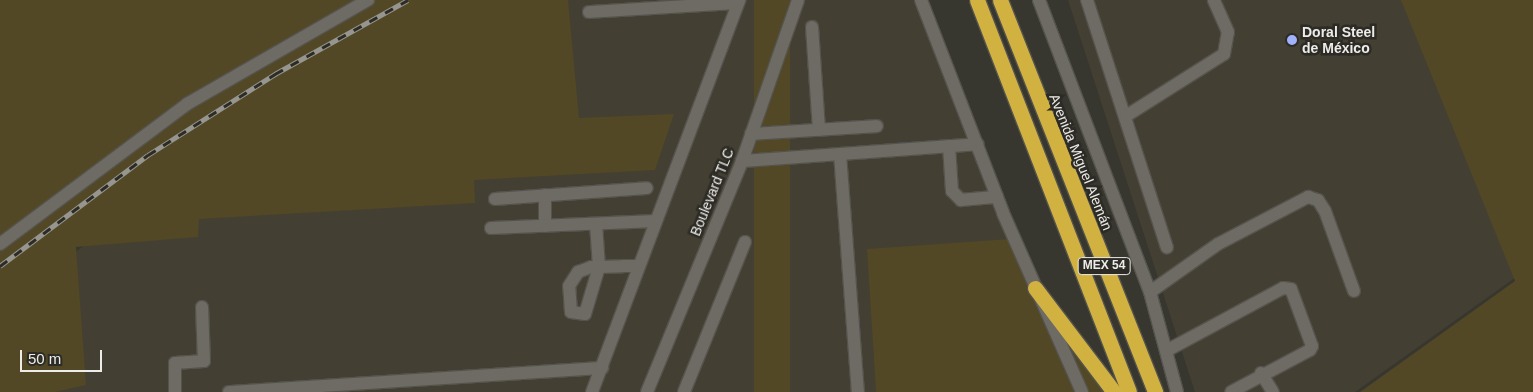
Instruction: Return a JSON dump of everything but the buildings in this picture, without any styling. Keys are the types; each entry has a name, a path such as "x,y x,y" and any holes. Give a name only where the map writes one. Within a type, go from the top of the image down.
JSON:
{"highway":[{"name":"MEX 54","path":"976,0 1130,392"},
{"name":"Avenida Miguel Alemán","path":"1000,0 1155,392"},
{"path":"1035,288 1114,392"}],"street":[{"path":"0,244 187,104 368,0"},
{"name":"Boulevard TLC","path":"646,392 742,161 798,0"},
{"path":"921,0 997,197 1035,288 1082,392"},
{"path":"1039,0 1150,292 1177,392"},
{"path":"1087,0 1126,116 1142,180 1167,247"},
{"path":"1126,116 1224,54 1228,32 1214,0"},
{"path":"589,12 739,2 592,392"},
{"path":"812,27 820,130"},
{"path":"751,134 877,126"},
{"path":"742,161 977,144"},
{"path":"949,146 952,191 961,200 997,197"},
{"path":"840,154 858,392"},
{"path":"496,199 647,188"},
{"path":"544,195 545,226"},
{"path":"1150,292 1218,244 1308,197 1318,200 1326,211 1354,291"},
{"path":"491,228 656,221"},
{"path":"596,224 599,267 639,266"},
{"path":"684,392 745,242"},
{"path":"1166,351 1283,288 1291,289 1312,346 1261,373 1231,392"},
{"path":"175,392 176,362 204,361 202,307"},
{"path":"229,392 289,390 602,368"},
{"path":"1261,373 1273,392"}],"shaded area":[{"path":"0,0 568,0 579,118 674,114 655,170 474,180 475,203 199,219 198,237 76,247 86,385 55,392 0,392"},
{"path":"493,0 917,0 1088,392 0,392 0,310 176,175"},
{"path":"754,0 790,0 790,392 754,392"},
{"path":"1068,0 1404,0 1516,277 1355,392 1195,392"},
{"path":"1401,0 1533,0 1533,392 1360,392 1515,281"},
{"path":"1010,239 1038,311 1109,392 876,392 867,249"}],"railway":[{"path":"0,266 148,155 275,74 408,0"}],"place":[{"name":"Doral Steel de México","path":"1292,40"}]}
